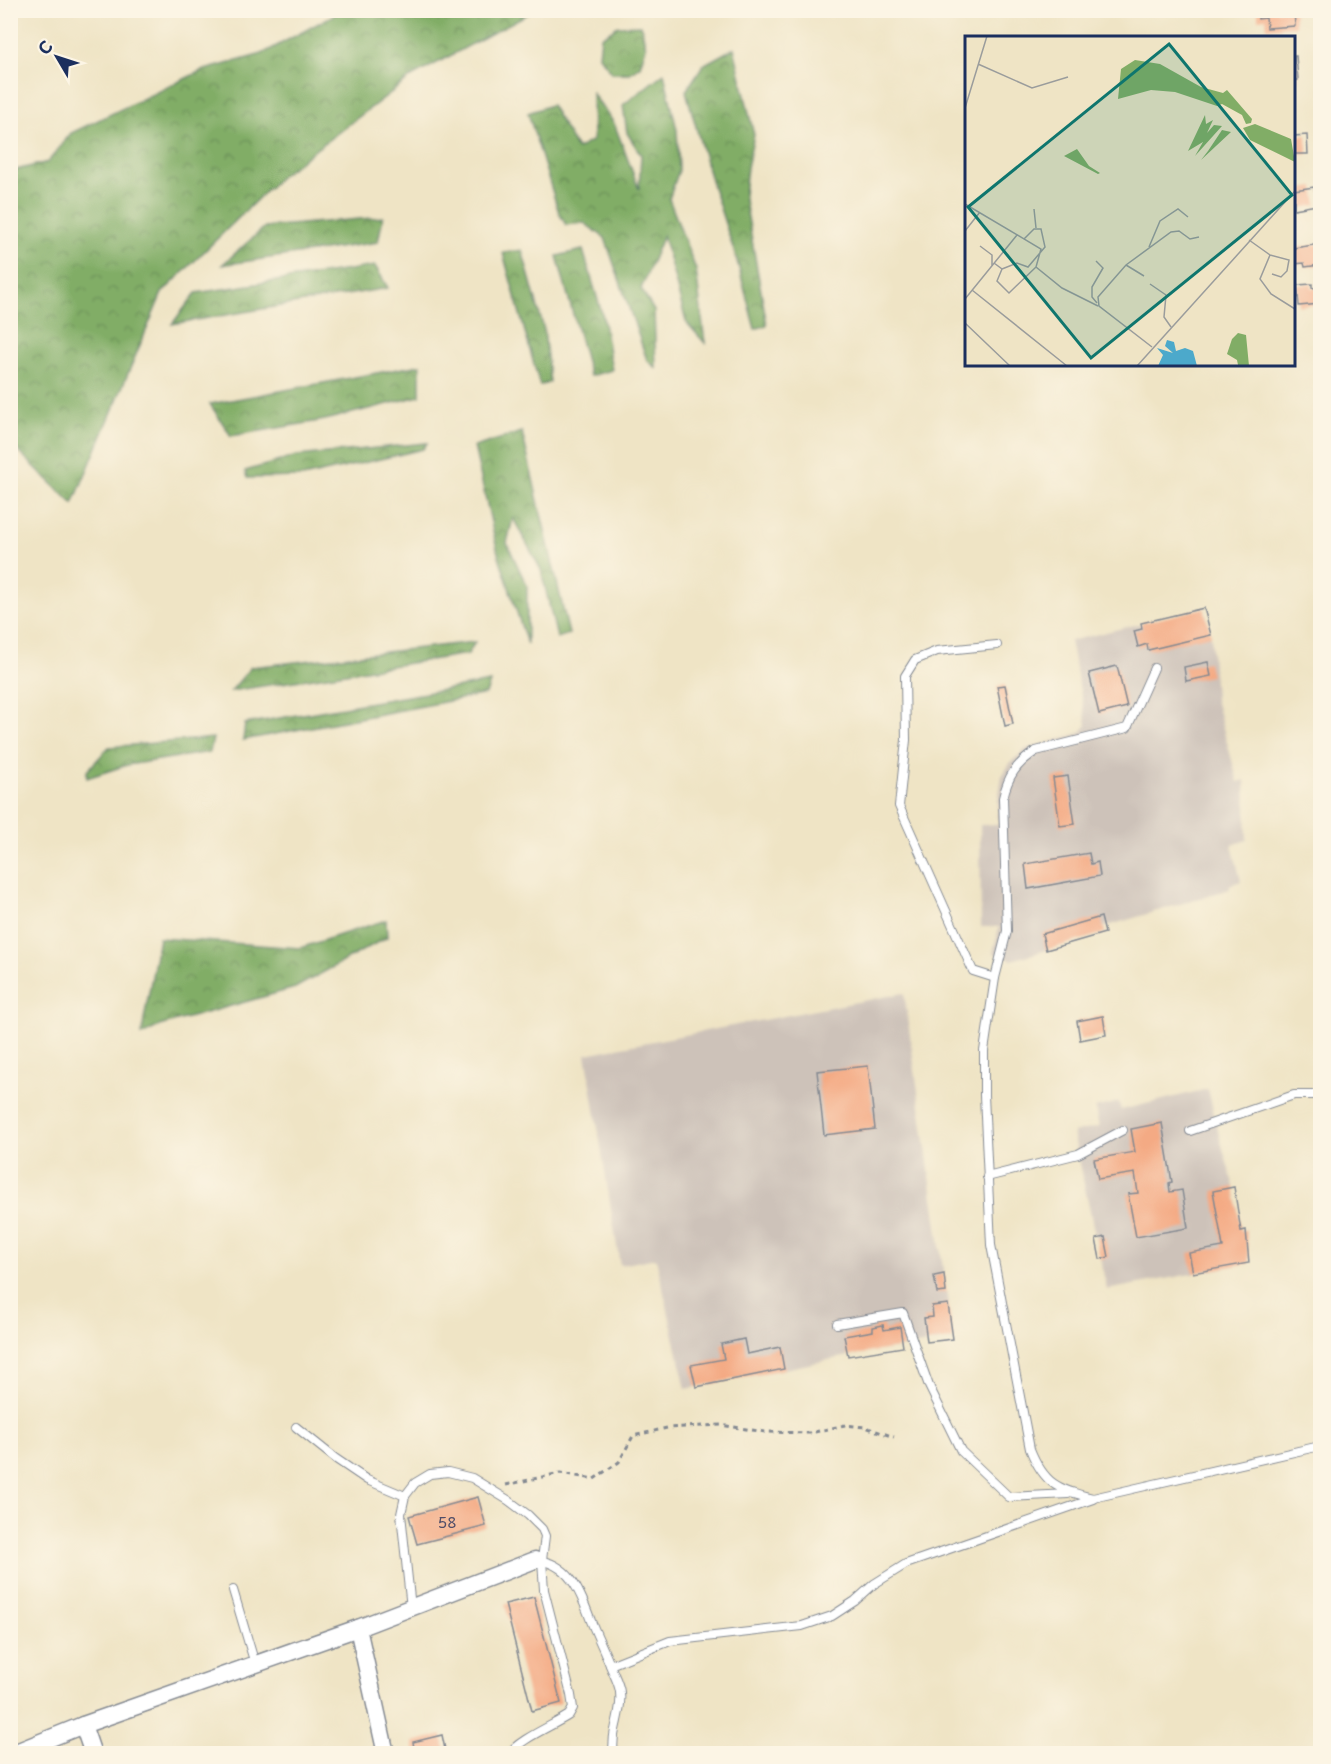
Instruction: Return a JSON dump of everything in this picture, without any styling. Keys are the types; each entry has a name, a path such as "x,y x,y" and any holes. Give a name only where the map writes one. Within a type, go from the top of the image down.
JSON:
{"street":[{"path":"11,1754 83,1725 358,1628 539,1560"},
{"path":"358,1628 386,1754"},
{"path":"83,1725 93,1754"}],"lane":[{"path":"995,978 973,971 899,806 906,740 905,676 915,660 937,651 997,645"},
{"path":"1093,1498 1071,1493 1056,1486 1036,1464 1030,1449 991,1245 984,1051 995,978 1007,931 1003,798 1007,783 1013,771 1024,759 1036,751 1127,728 1154,668"},
{"path":"1190,1131 1294,1095 1317,1095 1320,1098"},
{"path":"987,1177 1078,1154 1123,1130"},
{"path":"837,1323 903,1313 929,1386 961,1451 1009,1497 1071,1493"},
{"path":"296,1427 359,1474 405,1496"},
{"path":"610,1665 670,1641 802,1626 832,1616 855,1602 874,1584 906,1564 1093,1498 1320,1446"},
{"path":"411,1608 401,1515 405,1496 415,1483 430,1474 448,1472 472,1478 508,1500 542,1529 545,1536 539,1560 543,1590 573,1708 569,1715 511,1749 509,1754"},
{"path":"539,1560 566,1572 574,1582 610,1665 620,1691 619,1710 612,1742 614,1754"},
{"path":"232,1590 255,1664"}],"path":[{"path":"489,1488 560,1473 594,1479 619,1462 633,1436 667,1428 721,1425 765,1432 810,1433 845,1425 865,1427 894,1437"}],"shaded area":[{"path":"1204,608 1211,635 1215,699 1238,782 1245,780 1247,840 1232,845 1241,881 1229,885 1230,889 1104,927 1105,933 1012,960 993,953 999,927 981,927 980,825 998,825 998,801 1002,776 1011,762 1026,749 1080,733 1087,725 1070,641"},
{"path":"904,993 953,1339 848,1356 686,1389 656,1258 620,1265 586,1054"},
{"path":"1208,1089 1234,1187 1241,1230 1246,1230 1249,1263 1107,1290 1073,1133 1099,1127 1095,1108 1119,1102 1121,1110"}],"green space":[{"path":"372,10 533,11 413,76 282,175 162,293 73,504 11,444 11,176 16,170 48,162 71,133 201,71 262,54 337,13 367,14"},
{"path":"641,25 646,47 640,66 630,73 612,73 599,56 601,37 618,26"},
{"path":"734,48 754,135 744,195 767,325 755,329 686,91 703,65"},
{"path":"664,73 677,130 679,170 669,199 696,270 705,343 686,322 663,235 641,289 654,311 656,368 647,360 605,238 584,223 566,225 559,213 528,113 551,105 577,149 593,140 592,93 614,123 639,189 641,155 627,133 623,105"},
{"path":"383,217 378,242 222,265 265,227"},
{"path":"522,250 544,330 550,382 540,386 503,253"},
{"path":"583,250 603,317 612,370 590,376 557,256"},
{"path":"375,266 388,288 172,324 196,293"},
{"path":"420,365 420,396 325,420 231,436 210,404"},
{"path":"522,432 569,634 557,638 541,570 513,518 507,543 527,586 527,644 498,553 474,447"},
{"path":"427,443 423,449 303,477 247,478 245,471 297,456"},
{"path":"475,642 468,654 231,691 251,667"},
{"path":"490,682 486,694 243,740 245,724"},
{"path":"213,738 210,752 127,765 87,778 87,771 109,747"},
{"path":"386,920 387,937 295,988 159,1026 142,1035 159,938 300,948"}],"building":[{"path":"1258,10 1294,10 1295,26 1267,28 1266,18 1258,19"},
{"path":"1295,56 1296,56 1298,80 1295,80"},
{"path":"1307,135 1308,154 1295,154 1295,136"},
{"path":"1314,187 1317,205 1295,209 1295,190"},
{"path":"1320,244 1320,265 1305,267 1304,263 1295,264 1295,248"},
{"path":"1312,284 1312,288 1320,287 1320,304 1299,306 1297,285"},
{"path":"1204,608 1211,635 1148,650 1147,644 1138,647 1134,631 1142,629 1141,623"},
{"path":"1208,662 1211,676 1186,681 1184,667"},
{"path":"1117,666 1127,707 1099,714 1089,673"},
{"path":"1005,685 1013,724 1005,726 997,686"},
{"path":"1068,776 1075,824 1060,826 1053,778"},
{"path":"1089,853 1091,864 1098,862 1100,876 1028,889 1025,864"},
{"path":"1101,917 1105,933 1046,950 1042,934"},
{"path":"1103,1016 1106,1035 1080,1040 1077,1021"},
{"path":"868,1066 875,1129 824,1135 817,1071"},
{"path":"1162,1123 1172,1182 1169,1183 1170,1192 1182,1190 1188,1228 1136,1237 1128,1194 1138,1193 1135,1173 1098,1179 1094,1159 1135,1152 1131,1129"},
{"path":"1234,1187 1241,1231 1246,1230 1249,1263 1193,1273 1189,1253 1223,1247 1213,1191"},
{"path":"1105,1237 1109,1257 1100,1259 1096,1239"},
{"path":"944,1274 946,1292 937,1293 934,1276"},
{"path":"948,1304 953,1339 927,1342 924,1318 933,1317 932,1306"},
{"path":"883,1325 884,1330 900,1327 903,1347 848,1356 844,1336 873,1331 873,1327"},
{"path":"744,1339 747,1354 780,1347 784,1369 696,1387 691,1365 724,1359 721,1344"},
{"path":"478,1497 486,1526 417,1544 409,1516"},
{"path":"534,1597 561,1703 532,1711 505,1604"},
{"path":"442,1735 446,1754 415,1754 413,1742"}]}
